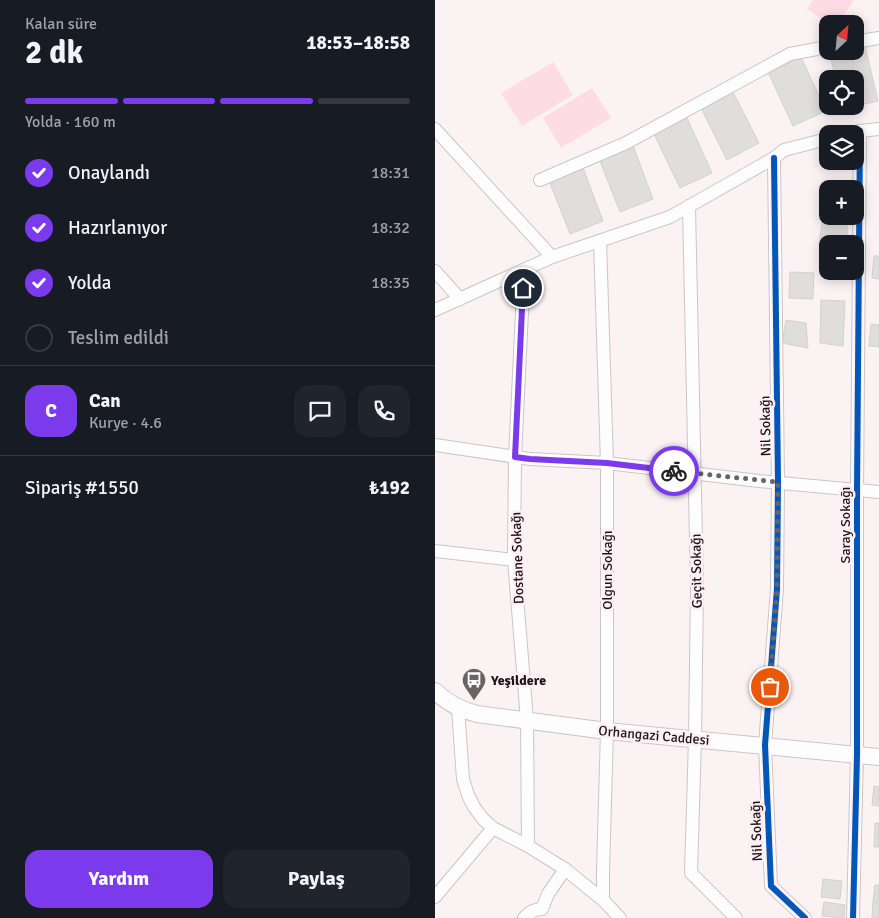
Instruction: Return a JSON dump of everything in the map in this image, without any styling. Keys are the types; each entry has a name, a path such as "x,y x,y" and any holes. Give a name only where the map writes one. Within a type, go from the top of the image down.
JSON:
{"street":[{"path":"864,40 879,38"},
{"path":"540,180 626,143 790,54 819,49"},
{"path":"435,129 552,257"},
{"path":"864,131 879,129"},
{"path":"435,310 552,257 670,217 774,158 784,150 819,141"},
{"name":"Nil Sokağı","path":"774,158 778,482 777,589 765,745 771,886 805,918"},
{"name":"Saray Sokağı","path":"853,918 857,755 855,170"},
{"name":"Geçit Sokağı","path":"689,206 697,588 691,873 736,918"},
{"name":"Olgun Sokağı","path":"600,241 607,463 607,731 603,900"},
{"name":"Dostane Sokağı","path":"524,270 515,457 514,560 527,720 529,846"},
{"path":"435,271 460,299"},
{"path":"435,445 530,459 607,463 694,474 879,492"},
{"path":"435,551 514,560"},
{"name":"Orhangazi Caddesi","path":"435,691 445,700 459,708 477,714 607,731 879,757"},
{"path":"459,708 463,779 468,795 483,819 493,828 529,846 565,869 603,900 620,918"},
{"path":"435,896 493,828"},
{"path":"525,918 533,911 540,914 548,894 565,869"}],"shaded area":[{"path":"813,0 854,0 844,15 819,15 819,17 807,9"},
{"path":"553,62 573,95 522,126 501,93"},
{"path":"592,88 611,118 561,148 543,118"}],"building":[{"path":"864,42 878,101 864,104 864,70 834,70 831,60 864,60"},
{"path":"801,57 819,96 819,114 793,126 768,72"},
{"path":"732,90 759,143 727,160 700,106"},
{"path":"687,118 712,173 680,188 654,134"},
{"path":"632,143 653,199 620,212 598,156"},
{"path":"582,165 603,221 570,234 548,178"},
{"path":"822,225 847,225 847,235 820,235"},
{"path":"874,256 879,256 879,279 872,278"},
{"path":"790,272 814,273 813,299 789,298"},
{"path":"821,300 845,301 843,346 820,343"},
{"path":"786,320 806,323 808,348 782,343"},
{"path":"871,324 879,325 879,347 869,346"},
{"path":"874,786 879,787 879,806 872,805"},
{"path":"875,823 879,823 879,847 874,847"},
{"path":"823,879 842,881 840,899 821,897"},
{"path":"875,885 879,885 879,901 873,901"},
{"path":"873,901 879,903 879,918 872,918"},
{"path":"824,902 845,905 844,918 822,916"}],"cycle path":[{"path":"774,158 778,482 777,589 765,745 771,886 805,918"},
{"path":"853,918 857,755 860,170"}],"way so far":[{"path":"674,471 778,482 777,589 770,687"}],"place":[{"name":"Yeşildere","path":"474,701"}],"route":[{"path":"523,288 515,457 607,463 674,471"}]}
